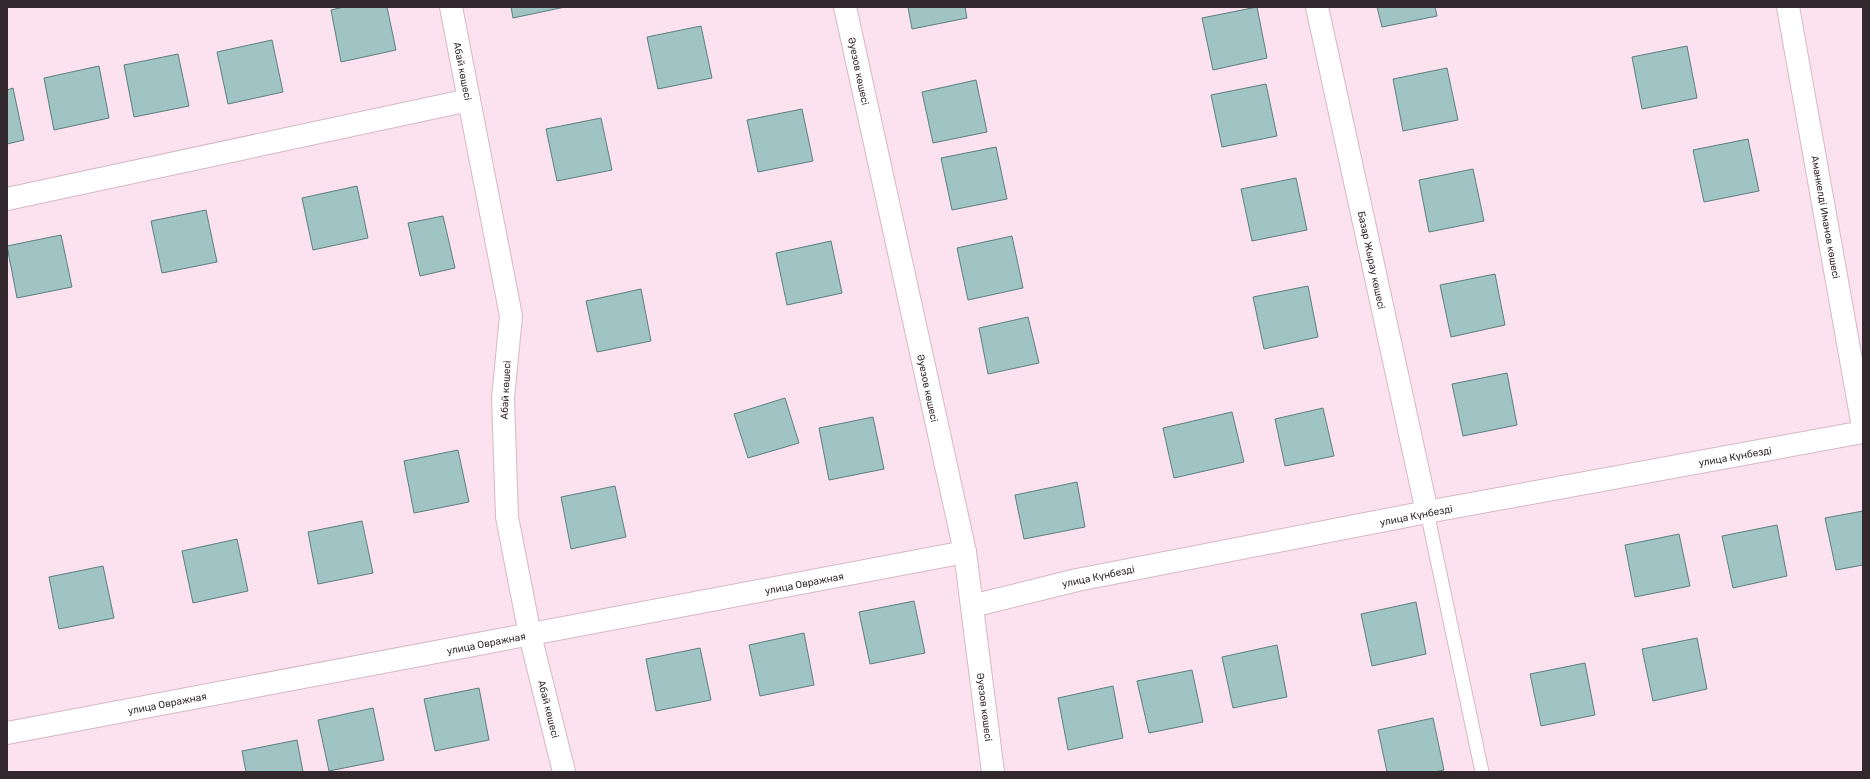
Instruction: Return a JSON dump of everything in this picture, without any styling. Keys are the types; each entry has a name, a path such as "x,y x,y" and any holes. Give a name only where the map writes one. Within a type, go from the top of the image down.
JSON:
{"street":[{"name":"Абай көшесі","path":"451,7 510,316 503,398 507,517 530,635 564,772"},
{"name":"Әуезов көшесі","path":"845,7 964,552 993,772"},
{"name":"Базар Жырау көшесі","path":"1317,7 1428,512"},
{"name":"Аманкелді Иманов көшесі","path":"1788,7 1863,426"},
{"path":"7,199 469,100"},
{"name":"улица Күнбезді","path":"972,606 1077,580 1428,512 1863,432"},
{"name":"улица Овражная","path":"7,733 964,552"}],"lane":[{"path":"1428,512 1482,772"}],"building":[{"path":"344,7 387,7 396,50 341,62 331,10"},
{"path":"511,7 565,7 513,18"},
{"path":"908,7 965,7 967,18 912,29"},
{"path":"1257,7 1267,58 1213,70 1202,18"},
{"path":"1377,7 1435,7 1437,16 1382,27"},
{"path":"701,26 712,78 658,89 647,37"},
{"path":"272,40 283,92 228,104 217,52"},
{"path":"1687,46 1697,98 1642,109 1632,57"},
{"path":"178,54 189,106 134,117 124,65"},
{"path":"99,66 109,118 54,130 44,78"},
{"path":"1447,68 1458,120 1403,131 1393,79"},
{"path":"976,80 987,132 933,143 922,92"},
{"path":"1266,84 1277,136 1222,147 1211,95"},
{"path":"13,88 24,140 7,144 7,90"},
{"path":"802,109 813,161 758,172 747,120"},
{"path":"601,118 612,170 557,181 546,129"},
{"path":"1748,139 1759,191 1704,202 1693,150"},
{"path":"996,147 1007,199 952,210 941,158"},
{"path":"1473,169 1484,221 1429,232 1419,180"},
{"path":"1296,178 1307,230 1252,241 1241,189"},
{"path":"357,186 368,238 313,250 302,198"},
{"path":"206,210 217,262 162,273 151,221"},
{"path":"443,216 455,268 420,276 408,223"},
{"path":"61,235 72,287 17,298 7,246"},
{"path":"1012,236 1023,288 968,300 957,248"},
{"path":"831,241 842,293 787,305 776,253"},
{"path":"1495,274 1505,325 1451,337 1440,285"},
{"path":"1308,286 1318,337 1264,349 1253,297"},
{"path":"641,289 651,341 597,352 586,301"},
{"path":"1028,317 1039,363 988,374 979,328"},
{"path":"1507,373 1517,425 1463,436 1452,384"},
{"path":"785,398 799,443 748,458 734,414"},
{"path":"1323,408 1334,456 1285,466 1275,419"},
{"path":"1232,412 1244,462 1174,478 1163,428"},
{"path":"873,417 884,469 829,480 819,428"},
{"path":"458,450 469,502 414,513 404,461"},
{"path":"1077,482 1085,527 1024,539 1015,495"},
{"path":"615,486 626,537 571,549 561,497"},
{"path":"1863,511 1863,565 1836,570 1825,518"},
{"path":"362,521 373,573 318,584 308,532"},
{"path":"1777,525 1787,576 1733,588 1722,536"},
{"path":"1679,534 1690,586 1635,597 1625,545"},
{"path":"237,539 248,591 193,603 182,551"},
{"path":"103,566 114,618 59,629 49,577"},
{"path":"914,601 925,653 870,664 859,612"},
{"path":"1416,602 1426,654 1372,666 1361,614"},
{"path":"804,633 814,685 760,696 749,645"},
{"path":"1697,638 1707,689 1653,701 1642,649"},
{"path":"1277,645 1287,697 1233,708 1222,657"},
{"path":"700,648 711,700 656,711 646,659"},
{"path":"1585,663 1595,715 1541,726 1530,674"},
{"path":"1192,670 1203,722 1149,733 1137,681"},
{"path":"1113,686 1123,738 1068,750 1058,698"},
{"path":"479,688 489,740 435,751 424,699"},
{"path":"373,708 384,760 329,771 318,720"},
{"path":"1433,718 1444,770 1434,772 1387,772 1378,730"},
{"path":"297,740 303,772 246,772 242,751"}]}
